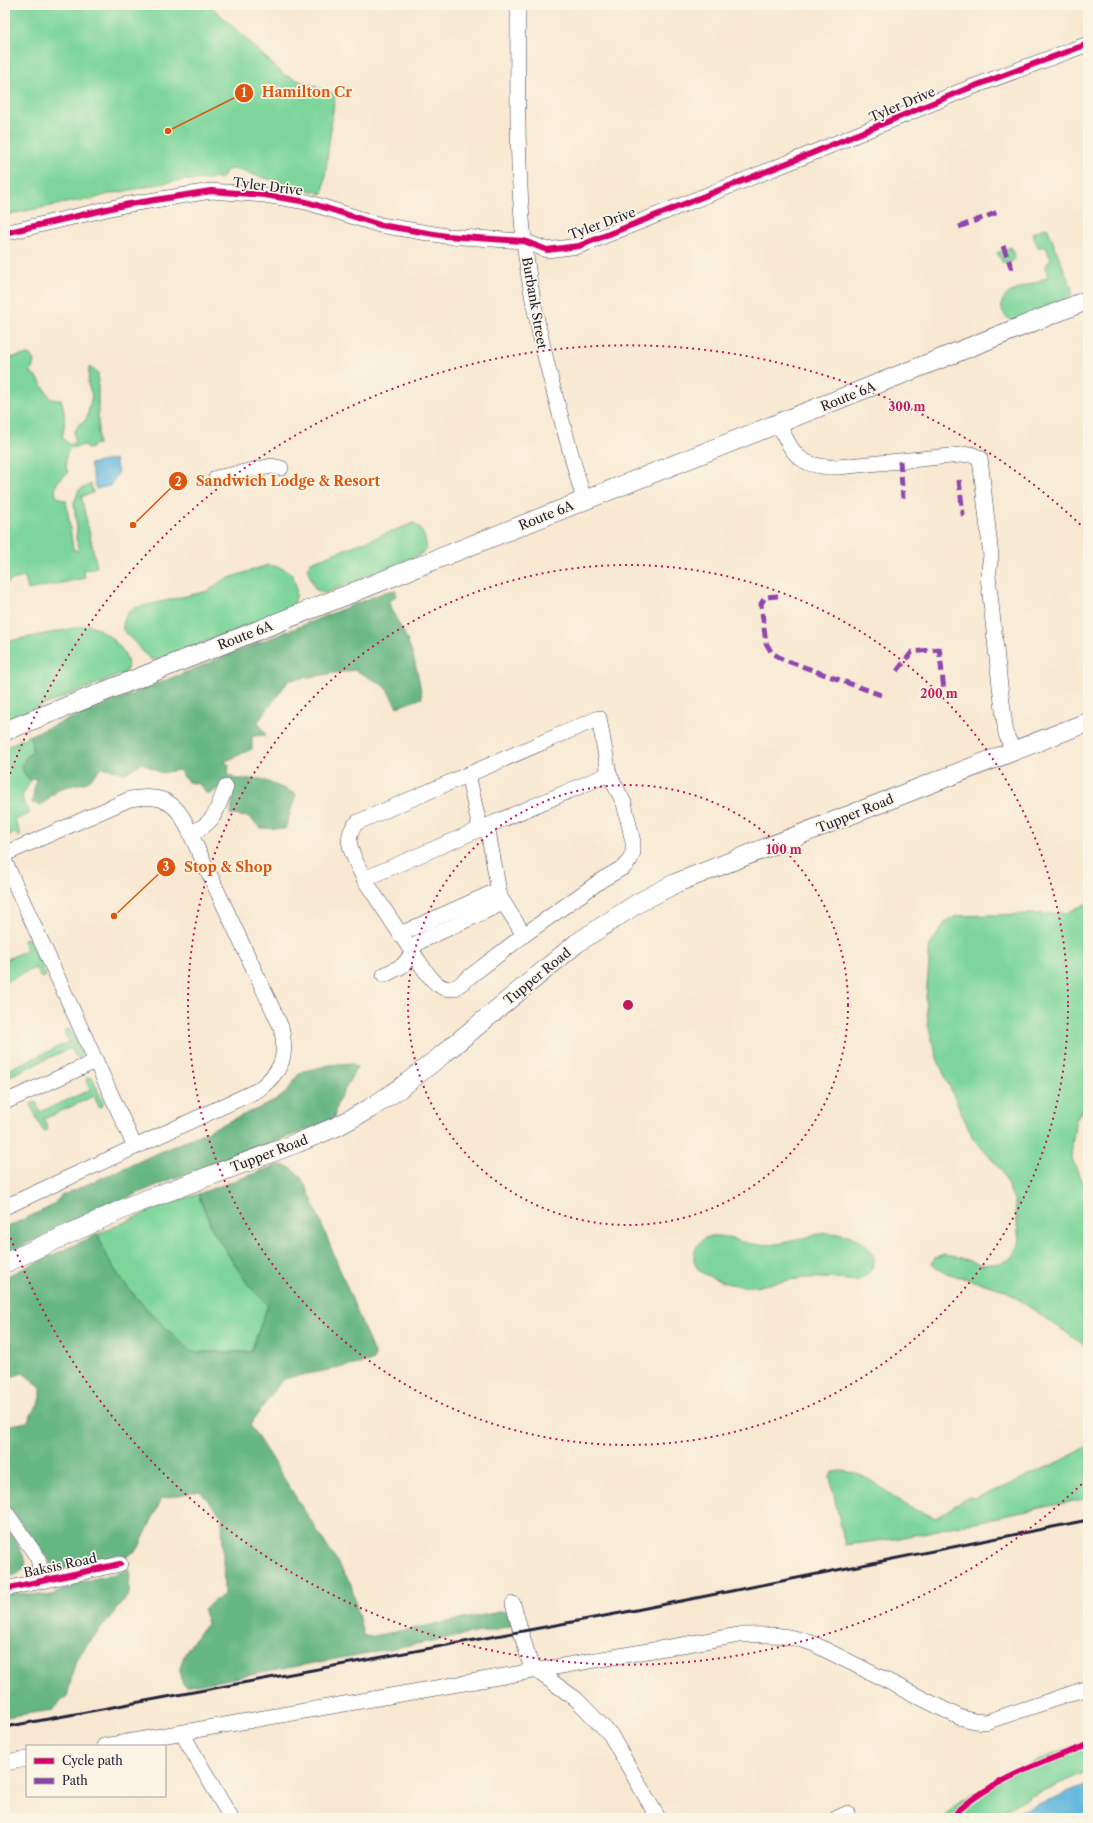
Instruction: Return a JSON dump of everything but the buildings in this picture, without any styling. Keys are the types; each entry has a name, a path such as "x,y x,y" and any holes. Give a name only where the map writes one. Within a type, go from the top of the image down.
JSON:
{"main road":[{"name":"Route 6A","path":"5,731 1088,300"},
{"name":"Tupper Road","path":"5,1263 132,1205 304,1140 338,1126 369,1109 399,1089 442,1055 577,943 638,902 712,868 1088,722"}],"street":[{"name":"Burbank Street","path":"518,5 518,138 524,242 540,340 584,500"},
{"name":"Tyler Drive","path":"5,233 124,205 211,191 307,202 380,225 446,236 524,242 547,250 579,246 810,154 964,90 1088,44"},
{"path":"779,424 788,445 797,457 803,462 821,467 838,467 971,454 980,458 991,556 988,576 1000,686 1006,734 1012,751"},
{"path":"216,478 272,466 281,468"},
{"path":"599,718 609,774 624,803 633,842 633,852 630,860 624,867 603,879 524,935 455,988 449,990 443,989 437,985 412,952 364,879 348,843 352,827 358,822 599,718"},
{"path":"468,774 500,896 524,935"},
{"path":"364,879 609,774"},
{"path":"191,833 203,827 211,820 226,787"},
{"path":"5,854 120,803 139,797 150,797 172,804 179,810 191,833 281,1027 285,1051 283,1062 269,1082 258,1090 5,1207"},
{"path":"5,862 135,1147"},
{"path":"400,934 500,896"},
{"path":"384,975 402,966 412,952 414,944 500,896"},
{"path":"5,1102 96,1061"},
{"path":"5,1511 38,1558 42,1580"},
{"name":"Baksis Road","path":"5,1589 120,1564"},
{"path":"513,1604 530,1663 537,1671 576,1699 610,1734 658,1818"},
{"path":"110,1745 739,1635 775,1634 796,1637 814,1644 959,1716 974,1721 986,1722 1003,1718 1088,1688"},
{"path":"182,1733 230,1818"},
{"path":"5,1763 26,1759"}],"green space":[{"path":"5,5 210,5 284,75 335,94 323,194 233,169 227,170 222,178 175,181 105,195 90,200 76,201 5,215"},
{"path":"1047,227 1072,293 1070,297 1014,320 1010,320 1006,317 1002,310 1003,299 1009,293 1048,277 1046,265 1051,260 1046,247 1038,247 1032,233"},
{"path":"1011,247 1015,259 1010,263 1003,263 997,253"},
{"path":"30,355 34,361 31,373 37,377 51,399 61,400 64,409 64,428 62,437 70,445 74,443 74,433 79,424 85,421 87,417 92,395 88,384 89,367 98,373 98,444 87,449 85,445 70,448 66,460 68,473 56,485 56,496 66,500 73,549 78,551 79,547 76,539 77,528 74,503 79,490 91,484 93,493 82,496 82,500 97,567 83,570 85,578 28,590 25,577 11,580 5,585 5,359"},
{"path":"414,523 421,531 425,540 426,548 421,554 329,592 323,593 315,589 307,568 311,562"},
{"path":"268,565 283,569 290,573 293,577 295,581 296,593 295,600 291,608 159,660 150,659 123,630 123,624 131,609 208,591 223,580"},
{"path":"396,590 396,596 390,601 391,606 414,658 422,698 397,707 385,686 355,670 289,680 258,722 266,735 252,736 252,749 224,762 229,765 228,774 235,779 261,779 296,794 285,829 260,828 249,817 231,815 234,788 223,785 208,795 199,784 188,782 179,770 161,773 142,763 125,773 102,767 88,782 60,788 41,805 32,803 36,778 31,780 27,777 23,770 26,758 33,751 30,735 385,592"},
{"path":"89,625 111,637 118,644 127,659 128,666 125,673 5,720 5,642"},
{"path":"30,735 33,751 24,759 31,780 22,796 24,804 30,813 15,820 21,835 18,837 17,834 11,833 10,836 5,833 5,748"},
{"path":"1088,903 1088,1110 1081,1111 1075,1122 1071,1156 1088,1197 1088,1351 1080,1342 1005,1290 943,1272 932,1263 935,1258 944,1255 962,1258 982,1265 1001,1263 1012,1257 1019,1242 1015,1203 1002,1171 973,1138 938,1061 928,1025 926,997 929,947 946,921 957,916 1066,913"},
{"path":"25,938 29,939 46,975 41,978 35,968 5,982 5,960 27,950 23,941"},
{"path":"67,1029 70,1030 81,1053 80,1057 76,1057 71,1048 5,1078 5,1071 69,1042 64,1032"},
{"path":"351,1063 357,1067 337,1103 334,1118 294,1135 172,1179 88,1215 5,1254 5,1228 52,1206 61,1196 275,1101 287,1092 298,1075 304,1071 330,1065"},
{"path":"88,1077 92,1078 103,1102 103,1106 99,1107 94,1096 44,1119 48,1129 43,1131 31,1106 32,1103 36,1102 40,1112 90,1090 86,1081"},
{"path":"278,1165 292,1168 306,1186 375,1356 373,1360 369,1362 287,1378 281,1381 250,1425 351,1584 363,1635 368,1637 505,1611 508,1613 511,1625 507,1627 186,1687 181,1680 181,1663 190,1646 207,1624 204,1610 213,1601 224,1596 222,1517 200,1491 162,1498 138,1549 128,1556 60,1570 54,1567 5,1502 5,1426 27,1422 41,1399 41,1387 23,1373 5,1379 5,1277 98,1234 105,1252 125,1284 150,1312 191,1352 251,1352 268,1305 249,1286 213,1231 198,1194"},
{"path":"198,1194 213,1231 249,1286 268,1305 251,1352 191,1352 150,1313 125,1284 105,1252 98,1234 164,1205"},
{"path":"825,1233 847,1235 857,1239 867,1246 871,1251 874,1261 870,1271 857,1281 811,1278 755,1286 739,1286 710,1277 700,1271 694,1261 694,1255 698,1245 707,1237 717,1236 748,1243 772,1245"},
{"path":"1088,1446 1088,1498 900,1538 845,1545 830,1477 833,1472 843,1471 863,1477 873,1482 907,1506 936,1518 968,1497 975,1498 999,1489 1063,1460"},
{"path":"5,1526 16,1541 26,1562 21,1571 12,1576 5,1577"},
{"path":"130,1570 129,1594 76,1659 67,1696 53,1710 5,1717 5,1596 17,1593 50,1596 81,1582"},
{"path":"1088,1740 1088,1771 1022,1800 994,1818 944,1818 960,1801 1031,1764"}],"water":[{"path":"115,459 118,473 110,486 96,489 90,464"},
{"path":"1088,1785 1088,1818 1012,1818 1020,1811"}],"railway":[{"path":"5,1727 626,1612 1088,1520"}],"marked path":[{"path":"959,227 998,212"},
{"path":"1003,246 1012,269"},
{"path":"900,461 903,498"},
{"path":"959,480 963,514 961,514"},
{"path":"778,596 765,597 761,604 766,643 772,653 782,659 881,695"},
{"path":"939,647 944,690"},
{"path":"897,671 912,652 939,649"}],"cycle path":[{"path":"5,233 124,205 211,191 265,195 307,202 380,225 446,236 524,241 547,250 579,246 810,154 964,90 1088,44"},
{"path":"5,1589 120,1564"},
{"path":"952,1818 964,1806 996,1784 1015,1774 1088,1745"}],"place":[{"name":"Hamilton Cr","path":"168,131"},
{"name":"Sandwich Lodge & Resort","path":"133,525"},
{"name":"Stop & Shop","path":"114,916"}]}
